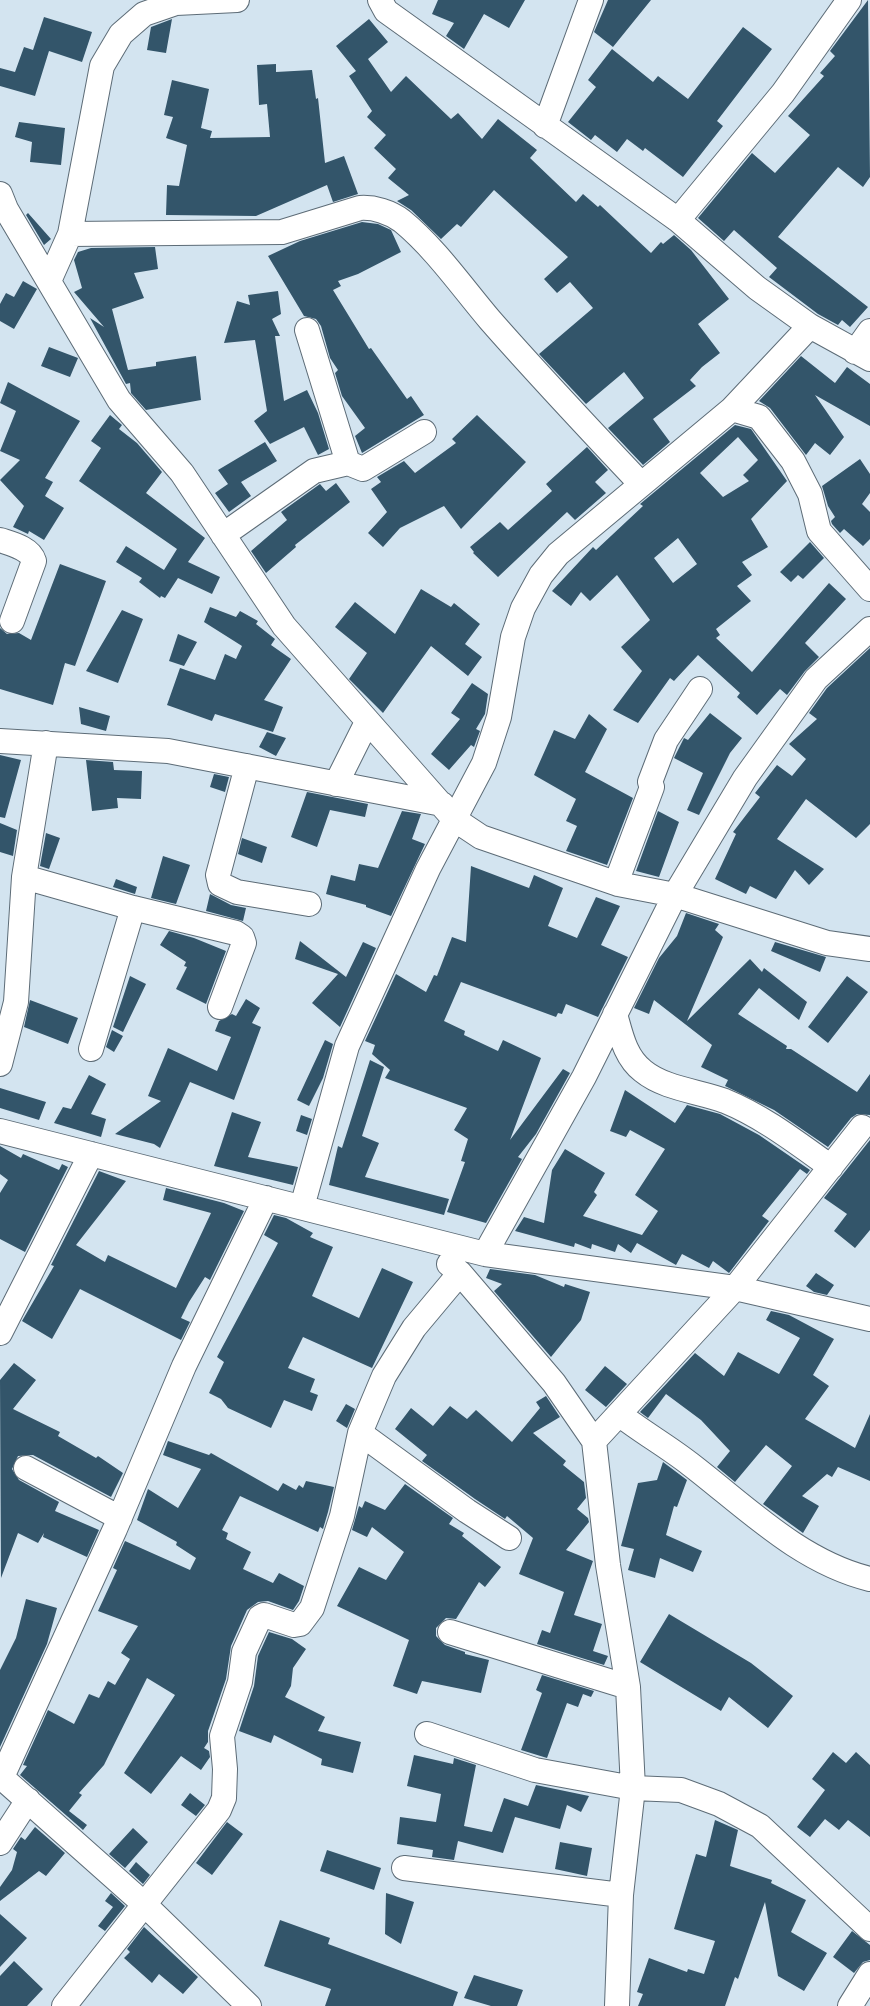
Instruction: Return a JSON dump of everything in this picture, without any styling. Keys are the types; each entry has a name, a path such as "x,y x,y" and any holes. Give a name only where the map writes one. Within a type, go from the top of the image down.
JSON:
{"street":[{"path":"50,281 70,234 102,66 121,34 144,14 176,3 237,0"},
{"path":"380,0 386,11 678,220 757,288 810,326 862,356 870,331"},
{"path":"545,126 591,0"},
{"path":"678,220 783,93 849,0"},
{"path":"70,234 282,232 360,208 369,207 388,213 402,221 426,246 554,392 641,484"},
{"path":"2,208 50,281 119,400 182,473 284,626 448,811 481,837 618,884 675,895 827,943 870,949"},
{"path":"302,1207 347,1046 428,869 448,811 484,763 499,717 513,637 524,608 541,575 558,554 732,409 810,326"},
{"path":"307,330 348,463"},
{"path":"732,409 759,417 793,461 810,494 819,531 870,589"},
{"path":"223,535 314,471 348,463 363,469 424,432"},
{"path":"0,540 26,550 32,554 34,561 12,621"},
{"path":"485,1254 584,1077 675,895 745,778 816,679 870,629"},
{"path":"618,884 616,883 652,787 650,782 666,740 700,689"},
{"path":"336,784 367,722"},
{"path":"0,741 168,751 336,784 448,811"},
{"path":"0,1064 16,1002 24,877 46,743"},
{"path":"247,766 218,875 220,884 237,892 309,904"},
{"path":"24,877 133,908 236,933 242,937 244,943 220,1007"},
{"path":"91,1049 133,908"},
{"path":"615,1014 626,1051 644,1072 662,1081 726,1102 781,1130 831,1167"},
{"path":"594,1441 735,1288 862,1127"},
{"path":"0,1131 485,1254 735,1288 870,1319"},
{"path":"0,1333 91,1154"},
{"path":"249,2006 143,1903 1,1777 120,1518 184,1366 266,1198"},
{"path":"411,1235 460,1272 554,1383 594,1441 608,1565 628,1687 633,1788 621,1895 617,2006"},
{"path":"64,2006 143,1903 219,1810 224,1798 225,1769 222,1736 240,1682 244,1652 260,1617 264,1615 294,1625 300,1624 312,1608 342,1516 360,1433 384,1376 414,1328 460,1272"},
{"path":"619,1414 815,1560 849,1574 870,1579"},
{"path":"360,1433 467,1511 509,1538"},
{"path":"26,1468 120,1518"},
{"path":"450,1632 628,1687"},
{"path":"426,1734 535,1770 633,1788 681,1790 719,1804 760,1826 870,1929"},
{"path":"0,1843 28,1800"},
{"path":"404,1868 621,1895"},
{"path":"850,2006 870,1974"}],"building":[{"path":"438,0 525,0 509,28 484,14 464,49 446,36 454,23 432,14"},
{"path":"608,0 651,0 613,47 594,32"},
{"path":"868,0 870,177 863,187 838,167 778,237 868,307 850,327 842,320 838,325 818,314 769,277 777,268 734,230 724,241 698,218 752,153 775,173 810,135 788,116 824,76 820,73 835,56 830,51"},
{"path":"44,17 92,32 82,62 49,51 35,96 0,86 0,68 15,72 24,47 33,50"},
{"path":"172,19 166,53 147,50 151,27"},
{"path":"369,19 388,42 368,59 391,92 406,76 451,119 458,113 482,139 498,119 537,150 530,158 576,202 583,194 598,207 600,205 651,253 661,242 663,244 674,235 691,250 729,299 698,324 720,353 690,380 696,386 653,419 670,442 643,465 608,428 644,398 624,372 586,404 539,354 593,308 570,282 557,293 544,279 568,257 494,190 461,227 457,224 441,239 411,210 397,201 409,195 388,178 396,169 374,148 386,135 367,117 372,111 349,76 356,71 336,46"},
{"path":"743,27 772,49 717,121 723,126 683,177 645,148 643,151 627,139 617,152 595,135 591,140 568,122 596,87 588,80 612,49 653,82 658,76 688,99"},
{"path":"276,64 276,72 312,70 316,99 318,98 325,163 344,156 358,194 333,202 327,185 256,216 166,215 167,185 179,186 187,145 166,138 173,117 164,115 172,80 209,89 201,128 212,131 210,138 270,137 267,104 259,105 257,65"},
{"path":"19,122 65,128 61,165 30,162 32,142 15,137"},
{"path":"28,213 51,239 44,245 26,215"},
{"path":"362,222 378,224 391,230 401,252 358,274 338,281 341,286 333,290 369,349 371,348 407,399 411,396 424,415 362,453 355,436 365,428 342,396 335,373 338,370 330,358 321,326 316,319 304,316 268,256 300,241"},
{"path":"155,247 158,269 134,273 144,298 112,309 128,370 156,366 156,362 196,356 201,400 146,410 131,393 130,383 126,384 90,318 104,327 74,292 82,288 74,260 78,252 91,248"},
{"path":"23,281 37,289 14,329 0,321 0,304 6,293 14,297"},
{"path":"278,291 281,314 272,319 280,336 275,336 284,401 307,390 318,413 329,449 318,455 304,427 270,444 254,421 267,411 255,340 224,343 237,301 250,305 248,295"},
{"path":"49,347 78,358 70,377 41,366"},
{"path":"801,356 835,383 847,367 870,384 870,426 815,395 844,437 830,455 815,443 806,455 770,408 759,401"},
{"path":"8,382 80,421 45,478 53,482 45,496 64,508 44,540 29,531 28,534 13,527 24,506 0,480 20,460 0,451 16,411 0,403"},
{"path":"110,415 122,425 119,429 137,443 162,472 146,493 205,538 188,562 220,577 212,594 178,578 165,598 161,596 160,598 139,582 142,578 116,562 126,546 164,570 177,549 79,481 101,448 91,441"},
{"path":"477,415 526,462 461,529 444,506 400,528 383,547 368,533 387,512 371,489 381,482 377,477 404,461 415,473 456,443 452,439"},
{"path":"735,425 751,429 787,481 751,519 768,547 742,562 752,575 737,586 751,601 716,629 720,635 716,638 752,672 829,583 846,599 805,643 819,657 787,695 780,689 757,715 737,697 740,693 698,655 674,681 670,678 638,723 613,710 642,671 621,647 650,620 617,575 590,601 581,592 571,606 552,591 593,547 596,550 643,506 640,504","holes":["738,437 758,460 743,475 749,481 723,497 700,473","678,538 697,564 673,583 654,558"]},
{"path":"265,442 277,461 241,482 251,496 229,512 215,493 228,484 218,470"},
{"path":"587,447 608,470 595,482 606,493 575,520 567,512 498,577 473,553 470,547 500,522 508,530 552,491 546,484"},
{"path":"860,459 870,474 870,493 862,504 870,512 870,539 863,546 844,529 840,533 832,524 831,521 835,517 828,506 822,486"},
{"path":"336,483 350,502 295,545 296,547 266,573 251,551 287,520 281,512 320,484 326,491"},
{"path":"810,542 824,558 803,579 798,575 791,582 780,572"},
{"path":"60,564 106,581 75,666 65,663 53,705 0,689 0,628 7,634 19,633 31,640"},
{"path":"421,589 451,607 454,603 480,624 465,644 482,657 468,676 431,646 383,713 349,679 367,653 335,627 355,602 395,634"},
{"path":"210,607 236,617 240,611 258,621 256,624 275,639 271,645 291,659 264,700 283,707 273,732 215,714 212,721 167,705 180,668 215,680 225,654 236,659 242,646 204,622"},
{"path":"122,610 143,619 118,683 86,671"},
{"path":"178,634 197,642 184,666 169,661"},
{"path":"870,648 870,824 856,838 806,799 777,839 824,869 809,885 795,870 776,899 750,886 746,894 715,879 736,834 733,832 760,797 755,793 777,765 792,776 806,759 789,744 817,719 809,713 827,688"},
{"path":"472,683 488,694 485,714 476,729 480,731 474,747 471,745 449,770 431,754 460,719 451,713"},
{"path":"79,707 110,716 106,731 81,724"},
{"path":"710,713 742,738 730,753 699,815 687,810 703,773 674,758 684,738 688,740"},
{"path":"589,714 607,729 585,772 633,798 607,865 566,851 577,826 566,821 576,799 534,775 554,730 575,739"},
{"path":"267,732 286,738 276,756 259,747"},
{"path":"0,755 21,760 5,818 0,817"},
{"path":"86,760 113,762 114,770 142,771 141,799 117,798 118,808 92,811"},
{"path":"214,774 229,777 225,792 210,787"},
{"path":"307,792 368,804 365,817 330,810 317,847 291,837"},
{"path":"402,811 421,814 412,839 425,844 391,916 366,907 366,905 326,894 331,875 355,881 359,864 378,868"},
{"path":"658,811 679,822 659,877 636,871"},
{"path":"0,823 17,830 13,856 0,852"},
{"path":"46,833 60,838 49,869 40,866"},
{"path":"242,838 267,847 262,863 238,854"},
{"path":"163,856 190,865 176,904 151,898"},
{"path":"471,866 529,888 534,875 563,888 548,926 577,938 596,897 620,906 601,945 628,957 598,1017 566,1004 562,1014 558,1013 556,1017 461,982 444,1021 465,1031 464,1035 498,1051 503,1040 541,1058 510,1140 563,1069 570,1073 536,1134 518,1157 522,1159 486,1223 447,1212 465,1162 461,1161 468,1139 454,1130 467,1108 385,1078 390,1070 372,1054 375,1045 365,1041 396,974 426,992 434,975 437,976 452,937 466,942"},
{"path":"116,879 137,887 135,894 113,887"},
{"path":"210,894 231,905 246,908 243,921 206,911"},
{"path":"686,913 719,924 715,930 723,937 687,1021 750,959 762,972 764,968 807,1002 799,1020 759,988 738,1014 787,1046 786,1049 791,1049 857,1092 870,1074 870,1115 857,1114 851,1118 828,1147 774,1110 725,1086 728,1080 701,1067 712,1045 654,1000 649,1014 634,1008 659,958 677,936"},
{"path":"169,931 226,951 206,1004 176,989 187,967 184,966 186,962 160,945"},
{"path":"300,941 346,977 363,942 376,948 340,1027 312,1003 338,974 295,959"},
{"path":"775,942 826,957 820,972 771,951"},
{"path":"130,976 146,984 123,1032 113,1027"},
{"path":"847,976 868,992 828,1043 808,1027"},
{"path":"246,999 260,1008 252,1023 261,1027 234,1100 190,1082 160,1148 154,1144 115,1134 161,1101 148,1096 168,1048 217,1071 231,1037 215,1031 219,1021 232,1014 236,1016"},
{"path":"30,1000 78,1018 68,1044 24,1027"},
{"path":"112,1030 123,1036 114,1052 106,1047"},
{"path":"325,1040 333,1044 323,1078 309,1106 297,1100"},
{"path":"370,1060 384,1067 362,1136 379,1143 365,1177 449,1199 444,1215 329,1185 338,1146 342,1148"},
{"path":"89,1075 106,1084 91,1114 106,1119 101,1137 54,1123 63,1107 71,1109"},
{"path":"0,1088 46,1102 39,1120 0,1108"},
{"path":"625,1090 675,1123 687,1105 720,1114 759,1135 810,1170 807,1174 800,1169 762,1216 769,1221 729,1273 713,1261 709,1268 682,1254 676,1265 637,1243 631,1253 618,1244 615,1252 592,1244 591,1249 575,1243 574,1247 515,1231 524,1217 544,1223 552,1170 565,1149 605,1173 594,1192 597,1195 583,1216 642,1235 658,1211 635,1195 665,1149 630,1130 626,1137 610,1131"},
{"path":"232,1112 261,1122 248,1157 298,1167 293,1185 214,1166"},
{"path":"301,1115 312,1119 307,1135 296,1131"},
{"path":"870,1140 870,1230 855,1248 834,1231 847,1214 824,1198"},
{"path":"0,1146 21,1158 23,1154 59,1170 62,1164 68,1167 25,1252 0,1239 0,1193 8,1180 0,1174"},
{"path":"99,1171 126,1181 76,1245 105,1262 108,1255 176,1288 211,1213 163,1200 166,1188 224,1203 244,1211 210,1280 205,1277 181,1318 190,1322 181,1340 80,1289 52,1339 22,1321 54,1266 51,1265"},
{"path":"274,1215 286,1218 313,1233 310,1237 333,1247 312,1296 359,1318 382,1268 413,1282 372,1368 303,1337 288,1368 315,1379 310,1392 318,1395 312,1411 284,1400 271,1428 228,1408 221,1399 209,1393 224,1362 217,1357 278,1243 264,1235"},
{"path":"490,1269 535,1275 564,1287 565,1284 590,1292 581,1320 551,1357 494,1291 502,1284 486,1278"},
{"path":"816,1273 834,1285 827,1295 814,1292 806,1286"},
{"path":"771,1311 789,1315 834,1339 813,1375 829,1386 805,1419 855,1448 870,1414 870,1481 838,1467 832,1477 827,1474 802,1496 819,1506 803,1533 763,1504 792,1466 766,1445 735,1482 717,1467 730,1451 701,1420 666,1394 648,1418 640,1412 695,1353 724,1376 738,1352 779,1374 800,1338 766,1320"},
{"path":"14,1363 36,1380 13,1409 60,1432 58,1436 96,1458 98,1456 123,1473 111,1497 33,1455 18,1456 12,1469 19,1480 59,1502 55,1511 99,1530 87,1557 43,1537 44,1533 38,1543 18,1533 1,1578 0,1380"},
{"path":"605,1366 627,1384 606,1407 585,1390"},
{"path":"546,1396 560,1417 533,1433 566,1461 563,1465 584,1482 586,1498 577,1509 588,1518 589,1522 566,1550 593,1561 574,1615 602,1624 593,1651 608,1656 604,1665 537,1644 542,1630 550,1633 564,1592 519,1574 533,1538 507,1516 505,1519 422,1461 427,1455 395,1429 411,1408 433,1426 450,1406 467,1419 476,1410 512,1442 540,1408 536,1402"},
{"path":"346,1404 355,1409 347,1428 336,1421"},
{"path":"168,1441 209,1455 211,1453 278,1491 283,1483 296,1490 299,1485 303,1488 306,1481 334,1487 323,1529 320,1527 318,1532 240,1496 222,1530 228,1533 226,1539 251,1552 243,1569 273,1583 279,1573 304,1586 299,1601 293,1610 268,1601 258,1602 247,1610 231,1646 226,1679 208,1731 208,1742 204,1748 209,1751 210,1757 201,1770 181,1756 151,1794 124,1773 175,1695 147,1678 104,1765 79,1793 82,1795 69,1811 87,1825 83,1830 20,1775 27,1766 23,1765 48,1710 74,1724 89,1694 99,1698 108,1681 115,1685 130,1659 121,1653 138,1626 98,1611 117,1570 113,1568 125,1541 190,1570 196,1558 176,1545 177,1542 137,1520 148,1489 178,1508 201,1469 163,1455"},
{"path":"663,1462 687,1480 677,1507 674,1506 666,1535 702,1551 693,1572 660,1558 655,1578 628,1570 634,1549 621,1546 638,1483 657,1480"},
{"path":"405,1484 453,1518 449,1524 464,1533 462,1536 501,1567 485,1587 479,1582 456,1619 446,1618 436,1628 436,1636 445,1645 465,1652 465,1654 489,1660 481,1693 422,1681 417,1694 393,1686 409,1640 337,1606 359,1567 386,1580 404,1552 372,1527 367,1537 352,1530 359,1506 362,1508 365,1501 385,1510"},
{"path":"26,1599 57,1608 47,1644 0,1747 0,1670 16,1638"},
{"path":"669,1614 751,1663 793,1696 768,1728 729,1697 721,1711 640,1662"},
{"path":"269,1632 292,1639 306,1649 293,1668 291,1686 285,1697 325,1717 318,1731 361,1742 353,1773 321,1765 322,1759 274,1735 271,1743 239,1731 254,1686 258,1656"},
{"path":"542,1675 594,1691 591,1697 583,1694 578,1707 567,1703 547,1758 521,1750 542,1693 536,1690"},
{"path":"833,1752 846,1763 856,1752 870,1765 870,1837 848,1820 839,1830 825,1819 810,1837 797,1827 825,1790 812,1779"},
{"path":"414,1755 453,1764 454,1758 476,1765 464,1826 492,1832 504,1798 528,1806 536,1785 589,1796 581,1812 567,1805 560,1829 515,1817 503,1853 458,1841 454,1860 432,1857 433,1850 397,1844 400,1817 436,1822 441,1794 407,1786"},
{"path":"190,1793 205,1805 196,1816 181,1805"},
{"path":"715,1820 738,1830 730,1866 772,1880 771,1883 806,1900 791,1932 827,1953 804,1991 778,1976 765,1902 738,1979 735,1977 725,2006 638,2006 643,1994 637,1992 649,1958 687,1972 688,1969 704,1974 715,1941 674,1929 696,1854 706,1857"},
{"path":"227,1822 243,1834 212,1875 196,1863"},
{"path":"35,1827 65,1853 46,1876 39,1871 0,1901 0,1887 12,1870 17,1852 13,1849 21,1837 25,1840"},
{"path":"133,1828 148,1842 125,1868 109,1854"},
{"path":"560,1842 592,1848 587,1876 555,1869"},
{"path":"327,1850 381,1868 374,1890 320,1871"},
{"path":"136,1862 150,1875 143,1884 129,1871"},
{"path":"111,1893 125,1906 105,1931 98,1926 113,1907 105,1901"},
{"path":"386,1893 414,1902 401,1944 385,1934"},
{"path":"0,1914 27,1938 0,1967"},
{"path":"280,1920 330,1938 328,1944 458,1992 453,2006 325,2006 331,1989 264,1966"},
{"path":"144,1927 198,1977 183,1994 159,1974 152,1983 124,1958 130,1952 127,1949"},
{"path":"852,1931 870,1945 870,1960 863,1962 854,1973 833,1957"},
{"path":"14,1961 43,1989 27,2006 0,2006 0,1976"},
{"path":"474,1975 523,1990 517,2006 491,2006 464,1998"}]}
